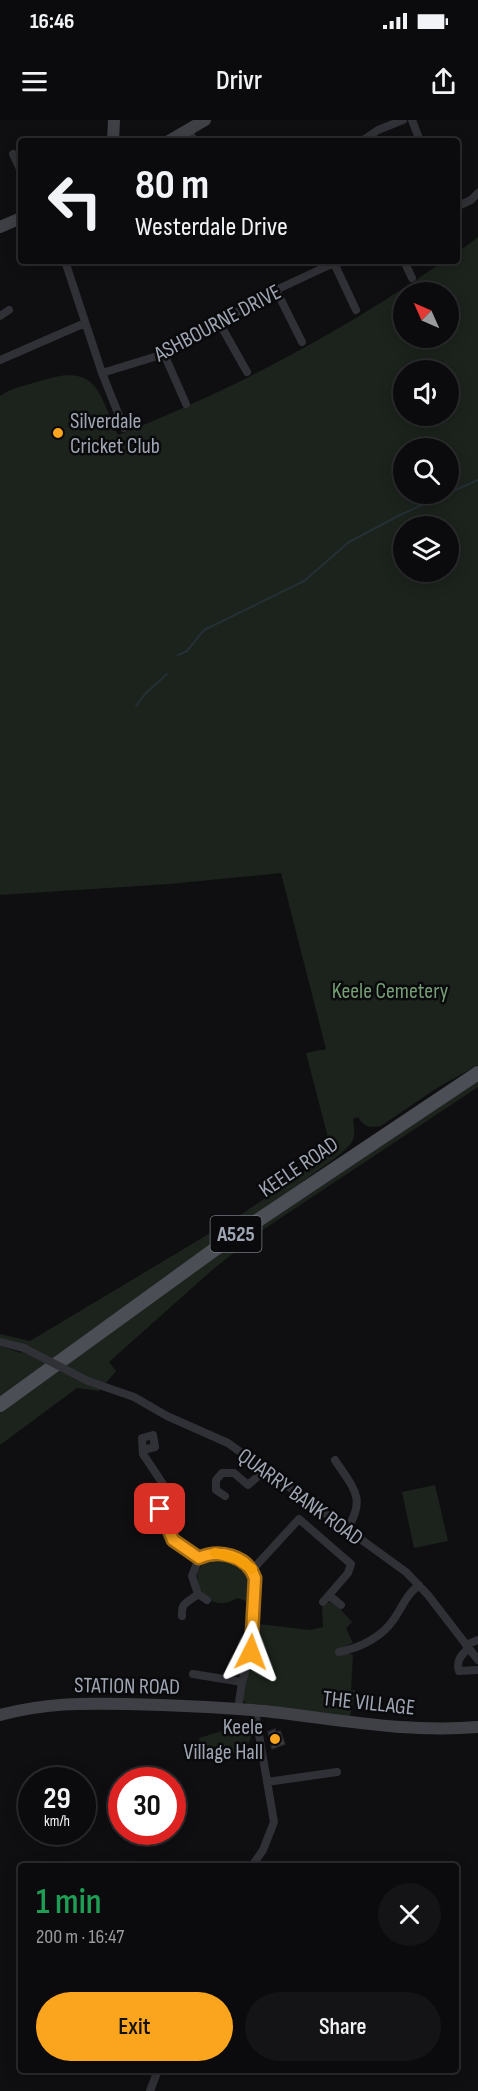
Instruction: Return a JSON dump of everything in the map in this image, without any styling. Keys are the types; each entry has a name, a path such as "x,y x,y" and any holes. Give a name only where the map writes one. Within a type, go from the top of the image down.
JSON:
{"main road":[{"name":"KEELE ROAD","path":"0,1405 218,1247 478,1073"}],"street":[{"path":"113,138 114,120"},
{"path":"174,138 205,120"},
{"path":"366,138 378,130 403,120"},
{"path":"412,120 419,138"},
{"path":"188,129 193,138"},
{"path":"13,154 18,165"},
{"path":"460,205 471,200 478,193"},
{"path":"0,227 18,219"},
{"path":"65,264 102,373 124,428 131,426"},
{"name":"ASHBOURNE DRIVE","path":"102,373 164,354 276,290 332,264"},
{"path":"337,264 356,310"},
{"path":"405,264 412,278"},
{"path":"276,290 302,342"},
{"path":"0,316 9,310"},
{"path":"0,360 14,347 85,323"},
{"path":"220,324 247,372"},
{"path":"164,354 186,404"},
{"name":"QUARRY BANK ROAD","path":"0,1342 24,1348 88,1381 134,1397 167,1416 228,1443 406,1572 419,1585 478,1660"},
{"path":"143,1450 163,1484 158,1498 160,1509 173,1540 199,1558"},
{"path":"335,1460 356,1491 358,1500 357,1514 347,1529"},
{"path":"225,1496 216,1490 216,1480 222,1473 234,1473 248,1485 264,1471"},
{"path":"252,1570 299,1519 351,1564 348,1574 326,1598 341,1605"},
{"path":"207,1600 198,1594 192,1576 199,1558 212,1553 223,1554 247,1564 252,1570 255,1578 251,1652 242,1682 238,1709"},
{"path":"339,1652 362,1646 389,1626 408,1593 419,1585"},
{"path":"182,1616 182,1606 185,1601 198,1594"},
{"path":"477,1670 455,1672 459,1658 467,1647 478,1640"},
{"path":"193,1674 242,1682"},
{"name":"STATION ROAD","path":"0,1716 36,1706 53,1705 150,1705 255,1711"},
{"path":"254,1863 263,1850 274,1822 255,1711"},
{"name":"THE VILLAGE","path":"255,1711 402,1729 439,1730 478,1727"},
{"path":"267,1782 337,1772"},
{"path":"150,2091 157,2073"}],"green space":[{"name":"Keele Cemetery","path":"478,237 478,1065 437,1088 381,1126 368,1126 358,1117 353,1119 352,1142 334,1159 0,1400 0,1346 21,1353 25,1346 0,1339 0,1334 30,1341 242,1214 332,1153 306,1053 326,1049 281,873 169,884 0,895 0,396 19,387 59,376 74,375 85,378 100,394 118,435 245,379 393,295 393,348 459,348 459,282 413,282 440,264 460,264 460,250"},
{"path":"478,1076 478,1087 264,1229 211,1271 109,1362 116,1371 99,1391 77,1388 0,1445 0,1410 120,1321"},
{"path":"435,1485 448,1541 414,1548 402,1492"},
{"path":"214,1557 230,1561 243,1571 250,1585 246,1601 238,1598 220,1603 212,1601 205,1595 197,1579 204,1563"},
{"path":"332,1600 352,1622 346,1628 353,1643 339,1649 353,1655 351,1690 355,1690 350,1718 247,1705 243,1700 258,1624 310,1630 323,1627 322,1607"},
{"path":"245,1724 252,1726 248,1744 243,1749 229,1754 202,1757 199,1738"}],"building":[{"name":"Keele Village Hall","path":"275,1729 276,1732 280,1731 285,1744 272,1749 268,1732"}],"waterway":[{"path":"178,655 187,651 204,630 304,581 349,542 402,514 478,480"},
{"path":"136,706 145,694 167,674"}],"slow traffic":[{"path":"215,1553 237,1559 252,1569"}],"place":[{"name":"Silverdale Cricket Club","path":"58,433"},
{"name":"Keele Village Hall","path":"275,1739"}],"route":[{"path":"160,1509 173,1540 199,1558 212,1553 223,1554 247,1564 252,1570 255,1578 251,1652"}]}
